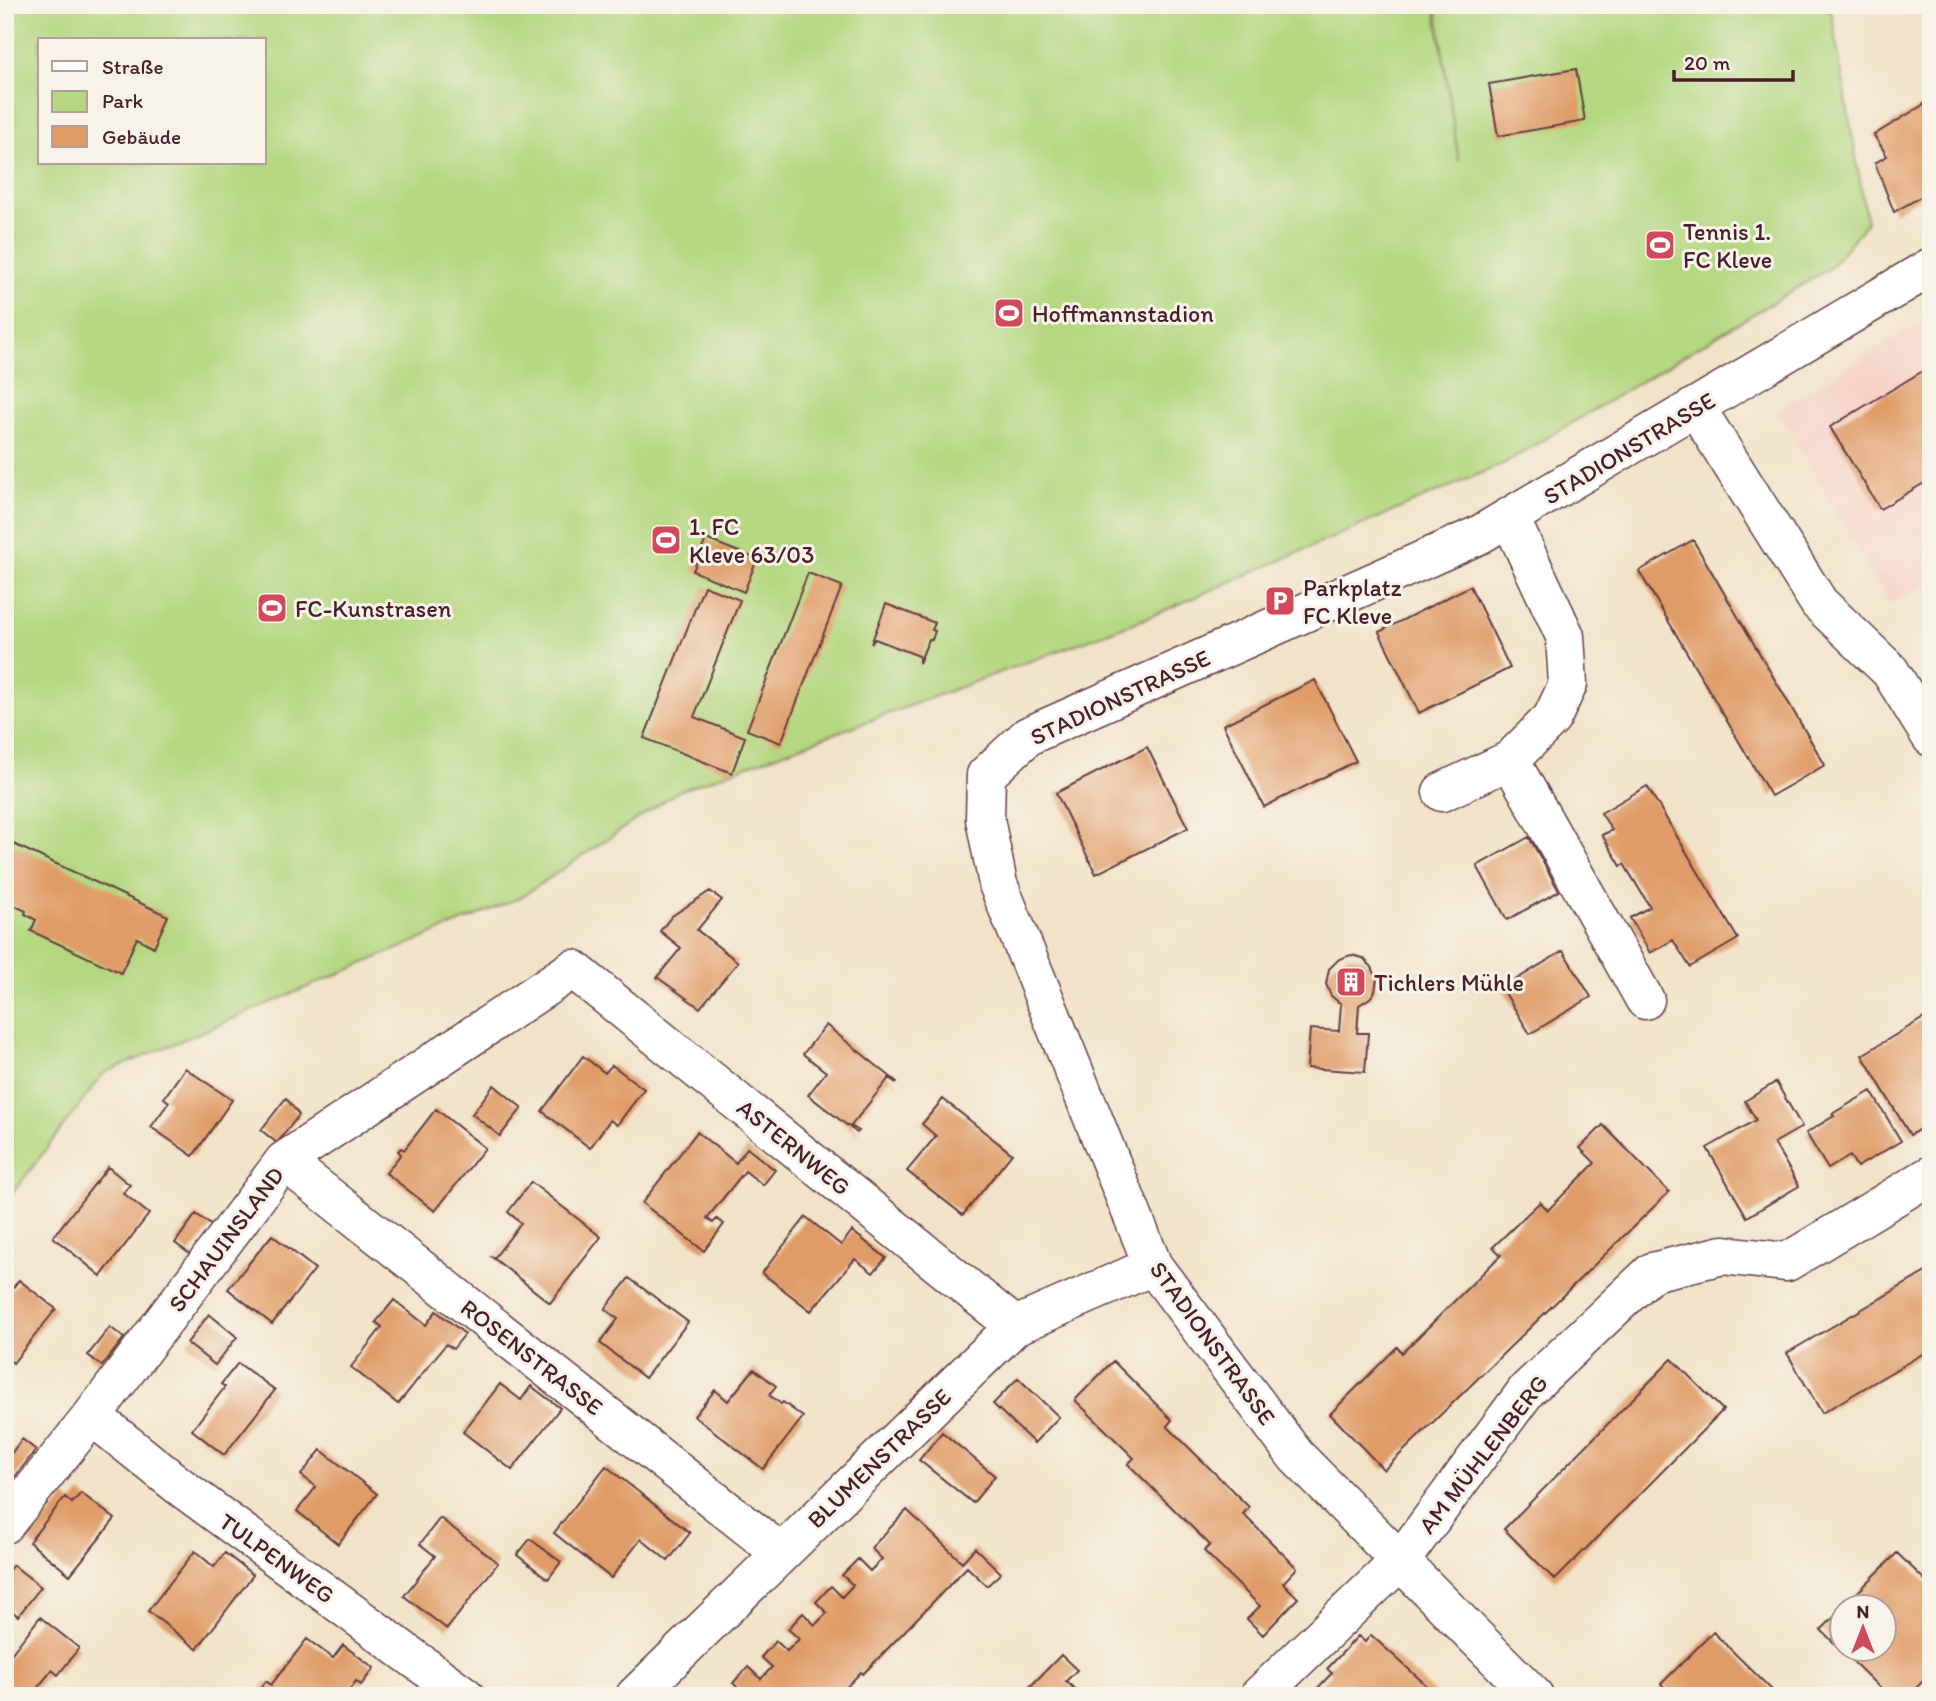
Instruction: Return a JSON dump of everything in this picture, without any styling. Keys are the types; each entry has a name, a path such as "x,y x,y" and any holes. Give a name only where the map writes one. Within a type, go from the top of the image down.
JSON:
{"street":[{"name":"STADIONSTRASSE","path":"1534,1696 1296,1456 1153,1266 998,884 985,820 986,775 1028,736 1479,535 1931,267"},
{"path":"1696,408 1819,603 1890,671 1931,737"},
{"path":"1442,792 1510,760 1552,718 1568,684 1565,636 1510,518"},
{"path":"1510,760 1645,1000"},
{"name":"SCHAUINSLAND","path":"5,1524 92,1416 284,1161 573,969"},
{"name":"ASTERNWEG","path":"573,969 1015,1326"},
{"name":"ROSENSTRASSE","path":"284,1161 780,1553"},
{"name":"AM MÜHLENBERG","path":"1259,1696 1401,1560 1527,1390 1652,1272 1723,1255 1787,1262 1931,1175"},
{"name":"BLUMENSTRASSE","path":"635,1696 1015,1326 1153,1266"},
{"name":"TULPENWEG","path":"92,1416 178,1485 465,1696"}],"shaded area":[{"path":"1931,316 1931,579 1890,604 1778,410"}],"green space":[{"name":"1. FC Kleve 63/03","path":"5,5 1435,5 1459,162 1436,5 1830,5 1867,222 1830,268 1505,463 1147,618 679,791 521,897 104,1073 5,1203"}],"building":[{"path":"1576,69 1585,121 1498,136 1489,84"},
{"path":"1931,100 1931,191 1894,212 1875,163 1887,156 1874,135"},
{"path":"1931,366 1931,464 1928,466 1931,479 1880,509 1830,427"},
{"path":"706,539 757,559 744,592 693,571"},
{"path":"1693,540 1825,765 1771,796 1639,571"},
{"path":"808,573 842,586 781,743 747,730"},
{"path":"704,586 740,600 694,717 745,737 732,773 644,738"},
{"path":"1470,586 1510,668 1419,713 1379,632"},
{"path":"886,604 935,623 932,640 929,639 919,663 919,656 875,639 871,644"},
{"path":"1315,680 1356,761 1264,807 1223,725"},
{"path":"1147,747 1188,828 1096,874 1056,793"},
{"path":"1647,786 1738,939 1690,967 1673,940 1650,953 1630,918 1650,907 1624,864 1621,866 1602,835 1612,830 1601,813"},
{"path":"1529,837 1559,891 1507,920 1477,866"},
{"path":"5,840 168,916 154,947 137,938 121,973 31,931 36,920 25,914 26,911 5,901"},
{"path":"710,891 722,900 697,930 738,962 700,1008 657,977 681,948 660,931 672,916"},
{"path":"1563,951 1591,997 1530,1034 1502,988"},
{"path":"1351,955 1363,958 1372,967 1377,979 1375,991 1359,1005 1357,1033 1368,1033 1365,1072 1307,1068 1310,1029 1339,1031 1341,1004 1331,996 1326,984 1329,969 1339,959"},
{"path":"1927,1016 1931,1022 1931,1122 1910,1135 1862,1055"},
{"path":"826,1025 897,1082 889,1078 851,1126 859,1131 857,1133 808,1095 826,1072 803,1054"},
{"path":"583,1056 605,1073 612,1065 644,1089 617,1125 610,1120 590,1148 542,1111"},
{"path":"185,1068 232,1100 193,1156 151,1127 169,1102 164,1098"},
{"path":"1776,1082 1802,1127 1774,1143 1799,1186 1747,1217 1707,1148 1756,1120 1745,1101"},
{"path":"494,1085 522,1108 500,1136 472,1114"},
{"path":"1871,1091 1901,1141 1857,1167 1850,1156 1828,1169 1806,1133"},
{"path":"286,1098 299,1115 277,1143 261,1130"},
{"path":"943,1099 1012,1154 963,1215 907,1171 936,1136 922,1124"},
{"path":"436,1109 485,1148 435,1211 386,1173 401,1154 398,1151 401,1148 404,1150"},
{"path":"1603,1125 1669,1192 1384,1470 1330,1414 1397,1347 1402,1353 1501,1255 1493,1247 1540,1202 1548,1210 1595,1163 1580,1148"},
{"path":"697,1132 736,1163 747,1148 775,1170 763,1185 745,1171 707,1218 713,1223 717,1219 724,1224 704,1251 642,1203"},
{"path":"108,1167 130,1185 123,1193 149,1214 101,1276 53,1237"},
{"path":"531,1182 601,1237 550,1303 492,1257 495,1257 521,1223 508,1212"},
{"path":"196,1214 212,1226 190,1254 175,1243"},
{"path":"806,1217 841,1245 852,1231 886,1258 873,1273 855,1259 811,1311 762,1273"},
{"path":"272,1235 315,1269 272,1324 228,1289"},
{"path":"1931,1269 1931,1349 1822,1413 1787,1353"},
{"path":"629,1278 688,1322 645,1378 600,1343 618,1319 605,1309"},
{"path":"19,1280 56,1309 13,1363 5,1356 5,1298"},
{"path":"394,1300 426,1325 436,1311 465,1334 453,1349 446,1344 398,1404 351,1367 382,1327 376,1322"},
{"path":"209,1314 237,1337 215,1365 187,1343"},
{"path":"110,1327 124,1338 102,1366 88,1355"},
{"path":"1672,1359 1723,1410 1555,1580 1504,1529"},
{"path":"1113,1361 1172,1420 1167,1426 1249,1507 1243,1514 1297,1568 1283,1583 1298,1598 1263,1635 1247,1619 1260,1606 1204,1551 1210,1545 1128,1464 1134,1458 1075,1400"},
{"path":"238,1363 275,1390 224,1455 192,1430 225,1387 221,1384"},
{"path":"754,1369 776,1386 769,1395 803,1417 763,1469 694,1416 715,1390 728,1401"},
{"path":"1018,1378 1059,1417 1034,1443 993,1404"},
{"path":"500,1384 521,1400 531,1386 560,1408 512,1470 463,1432"},
{"path":"942,1432 995,1476 973,1503 919,1460"},
{"path":"22,1439 36,1450 14,1478 5,1471 5,1462"},
{"path":"321,1450 377,1494 338,1544 297,1511 316,1487 301,1475"},
{"path":"606,1466 690,1533 668,1561 641,1539 611,1578 554,1533"},
{"path":"81,1493 115,1519 70,1575 29,1542 65,1497 72,1503"},
{"path":"907,1510 962,1562 975,1548 1001,1573 987,1586 967,1567 863,1674 861,1672 838,1696 741,1696 743,1693 733,1683 748,1667 761,1679 772,1667 761,1657 776,1641 787,1651 799,1639 788,1629 803,1613 815,1625 827,1613 816,1602 831,1586 842,1597 853,1585 842,1575 858,1559 870,1571 882,1559 871,1548"},
{"path":"440,1518 498,1563 447,1629 404,1596 435,1556 420,1544"},
{"path":"530,1539 561,1562 548,1579 517,1555"},
{"path":"195,1551 214,1567 225,1553 253,1575 197,1649 148,1611"},
{"path":"1897,1553 1931,1586 1931,1673 1908,1696 1888,1696 1853,1662 1898,1662 1898,1592 1858,1592"},
{"path":"13,1565 41,1587 18,1616 5,1606 5,1575"},
{"path":"40,1617 79,1648 58,1675 52,1670 31,1696 17,1696 5,1687 5,1662"},
{"path":"1828,1623 1828,1637 1821,1630"},
{"path":"1713,1632 1778,1696 1673,1696 1661,1684"},
{"path":"1371,1635 1438,1696 1310,1696 1332,1673 1327,1669 1358,1636 1365,1642"},
{"path":"307,1639 333,1658 343,1645 374,1668 361,1685 356,1681 345,1696 255,1696 266,1681 271,1685"},
{"path":"1061,1655 1077,1670 1066,1681 1082,1696 1021,1696"}],"place":[{"name":"Tennis 1. FC Kleve","path":"1660,245"},
{"name":"Hoffmannstadion","path":"1009,313"},
{"name":"1. FC Kleve 63/03","path":"666,540"},
{"name":"Parkplatz FC Kleve","path":"1280,601"},
{"name":"FC-Kunstrasen","path":"272,608"},
{"name":"Tichlers Mühle","path":"1351,982"}]}
